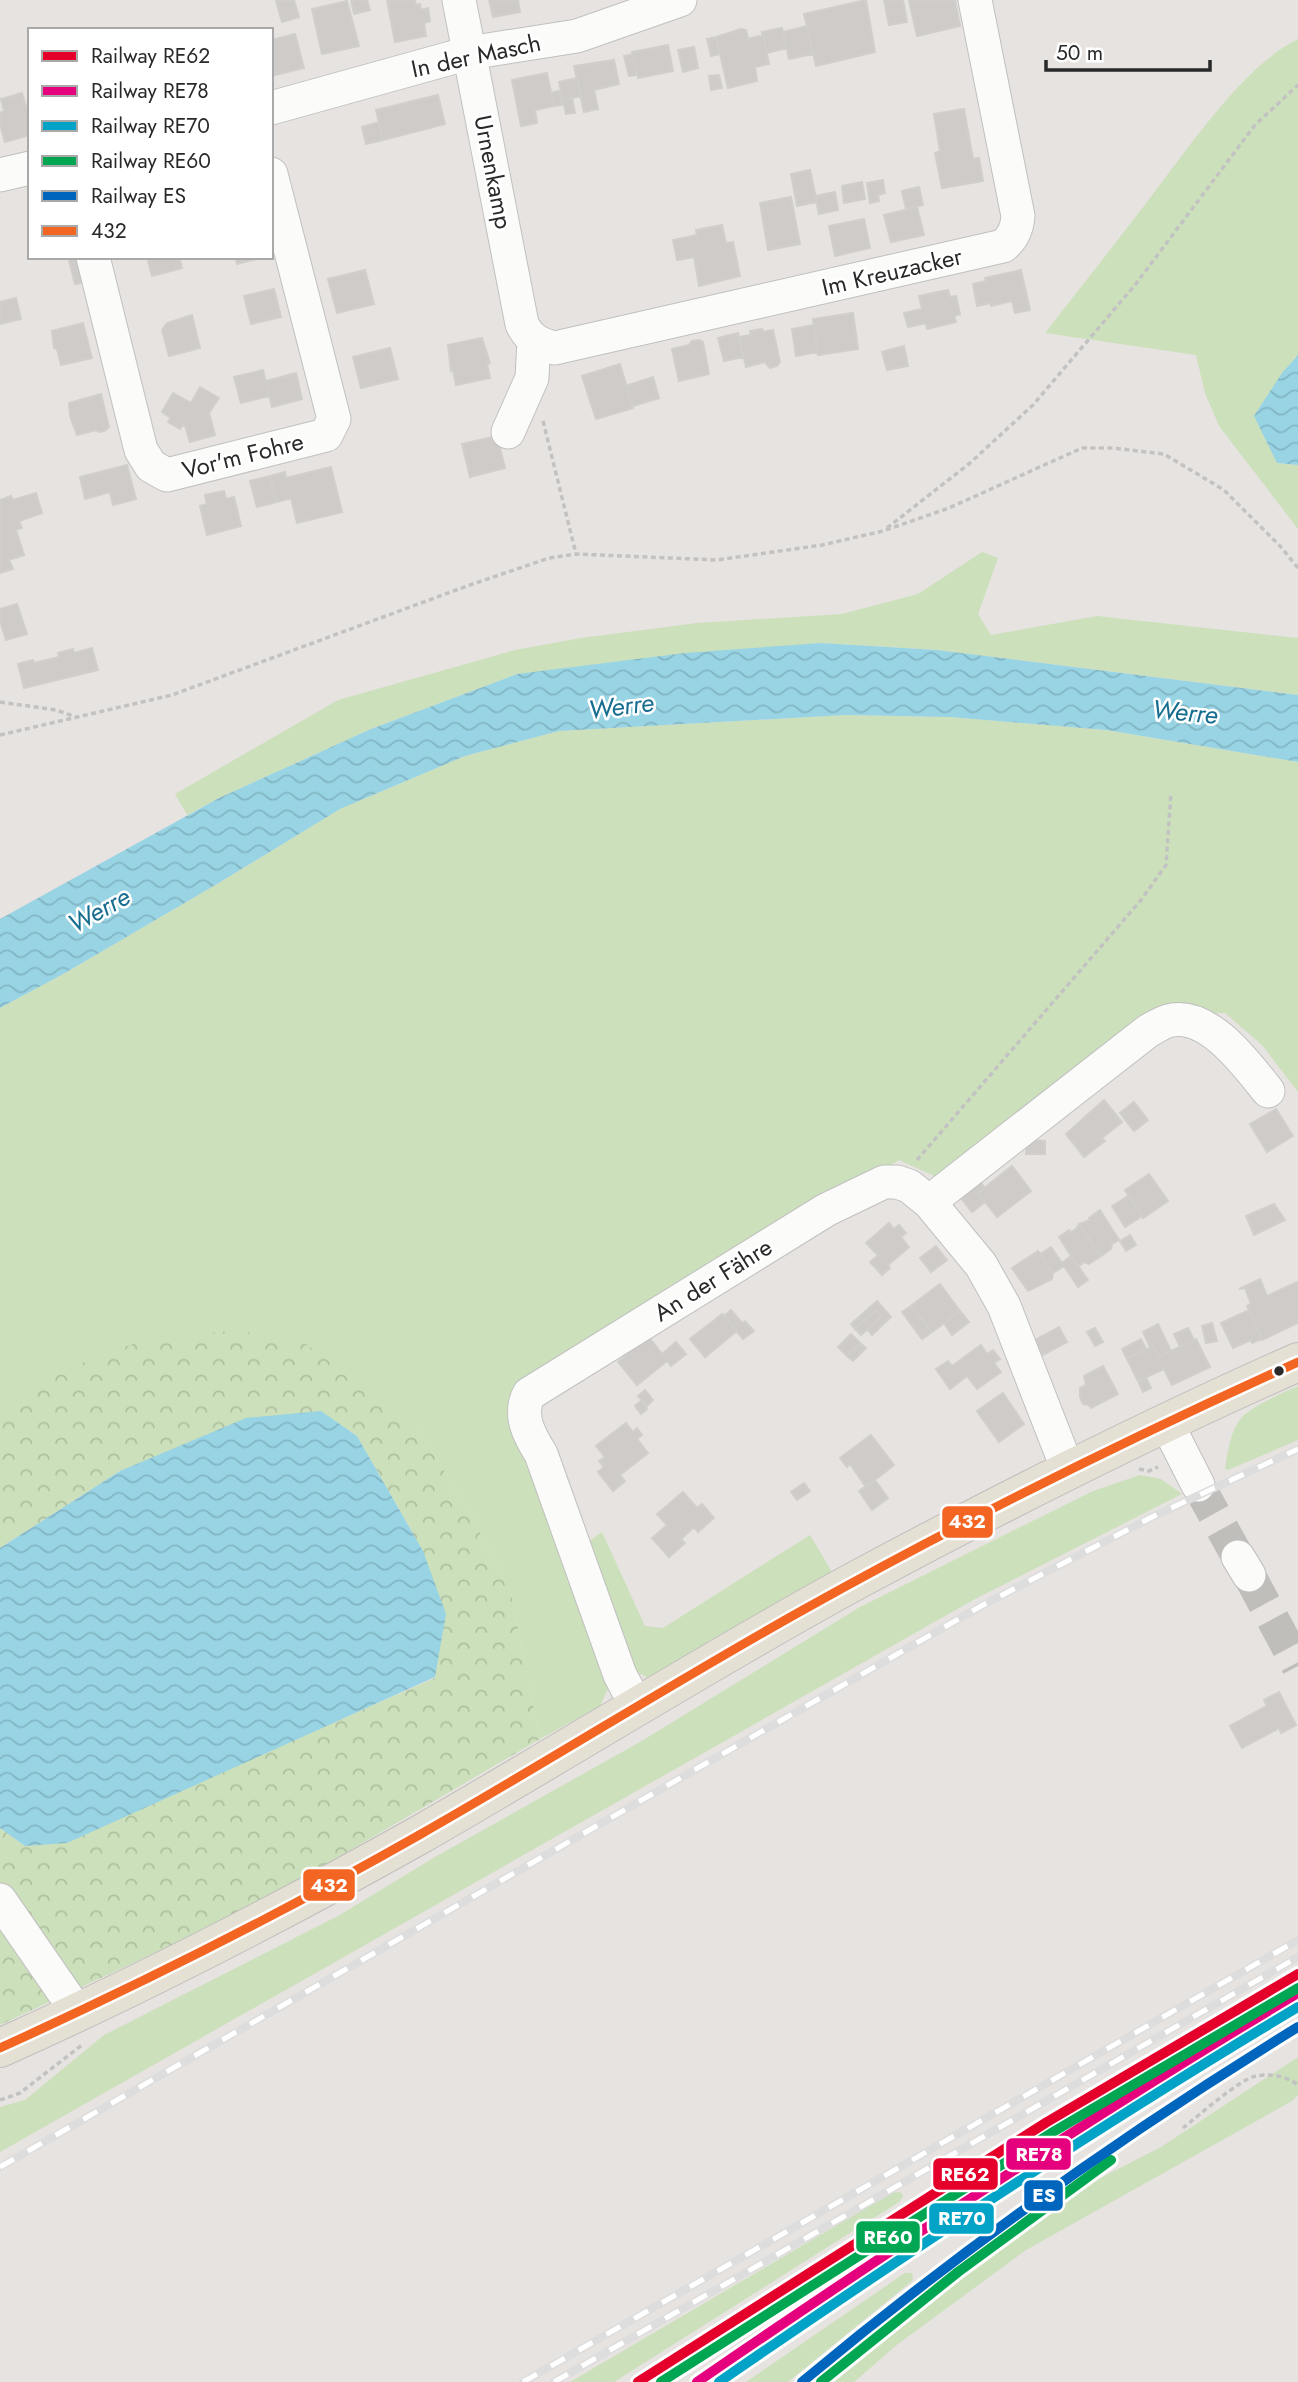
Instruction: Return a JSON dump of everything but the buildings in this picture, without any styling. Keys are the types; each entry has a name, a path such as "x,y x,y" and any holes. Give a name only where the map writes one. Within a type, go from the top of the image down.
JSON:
{"main road":[{"path":"0,2048 78,2013 268,1917 421,1834 853,1582 1068,1470 1166,1422 1298,1363"}],"street":[{"name":"Urnenkamp","path":"459,0 522,324 534,340"},
{"name":"In der Masch","path":"273,107 469,53 577,36 680,0"},
{"name":"Im Kreuzacker","path":"534,340 555,348 1003,246 1013,236 1017,216 975,0"},
{"path":"0,175 28,168"},
{"name":"Vor'm Fohre","path":"93,259 141,450 150,466 167,475 326,435 334,419 273,182"},
{"path":"508,432 532,378 534,340"},
{"path":"929,1202 1148,1031 1169,1021 1197,1024 1211,1032 1234,1049 1268,1091"},
{"name":"An der Fähre","path":"636,1707 620,1675 541,1454 530,1436 524,1418 525,1402 529,1394 826,1210 884,1182 897,1182"},
{"path":"897,1182 909,1186 929,1202 981,1265 1004,1306 1068,1470"},
{"path":"1166,1422 1198,1485"},
{"path":"0,1900 78,2013"}],"path":[{"path":"883,531 970,463 1033,405 1135,285 1255,125 1298,85"},
{"path":"532,378 576,554"},
{"path":"0,736 172,695 550,558 576,554 717,560 822,545 883,531 949,508 1082,448 1113,448 1164,454 1224,490 1298,568"},
{"path":"0,702 56,710 74,717"},
{"path":"897,1182 1148,892 1166,865 1171,793"},
{"path":"1183,2128 1252,2076 1269,2074 1290,2079 1298,2085"}],"green space":[{"path":"1298,39 1298,355 1282,373 1277,463 1298,465 1298,529 1219,426 1205,393 1196,355 1045,333 1218,110 1257,68"},
{"path":"982,552 998,558 978,614 991,635 1097,616 1298,638 1298,695 937,650 821,643 517,674 371,729 187,815 175,794 338,700 515,650 581,638 697,623 842,614 918,594"},
{"path":"845,715 950,717 1105,730 1298,762 1298,1092 1262,1045 1225,1013 1185,1013 943,1180 899,1160 523,1392 570,1555 602,1532 645,1626 663,1628 810,1535 832,1572 655,1681 599,1654 608,1689 600,1706 540,1739 511,1593 471,1515 416,1426 0,1418 0,1008 65,973 340,809 465,756 559,731"},
{"path":"238,1330 306,1344 416,1426 471,1515 511,1593 540,1739 253,1907 0,2025 0,1828 25,1846 262,1754 435,1678 423,1551 357,1436 321,1411 120,1471 0,1548 0,1418 36,1380 141,1341"},
{"path":"1298,1386 1298,1440 1225,1469 1232,1434 1243,1416"},
{"path":"1140,1475 1161,1479 1182,1494 975,1599 0,2152 0,2107 25,2100 104,2035 338,1916 435,1857 640,1742 860,1607 1093,1491"},
{"path":"1298,2057 1298,2095 1292,2101 1026,2250 898,2344 854,2382 817,2382 857,2345 994,2237 1036,2211 1161,2147"},
{"path":"892,2193 902,2193 903,2197 899,2202 614,2382 570,2382"},
{"path":"905,2273 912,2273 912,2281 788,2382 746,2382"}],"water":[{"path":"1298,355 1298,465 1277,463 1254,416 1282,373"},
{"name":"Werre","path":"821,643 937,650 1298,695 1298,762 1106,730 950,717 845,715 559,731 465,756 340,809 65,973 0,1008 0,919 219,798 371,729 517,674 685,653"},
{"path":"321,1411 357,1436 423,1551 446,1614 435,1677 67,1843 25,1846 0,1828 0,1548 120,1471 246,1418"}],"tunnel":[{"path":"1198,1485 1238,1557"},
{"path":"1249,1575 1298,1666"}],"railway":[{"path":"0,2167 983,1605 1154,1516 1298,1449"},
{"path":"523,2382 1298,1940"},
{"path":"554,2382 1298,1957"}],"rail line":[{"name":"RE62","path":"638,2382 1047,2122 1298,1974"},
{"name":"RE60","path":"661,2382 1053,2132 1298,1988"},
{"name":"RE78","path":"697,2382 994,2183 1145,2086 1298,1993"},
{"name":"RE70","path":"719,2382 1005,2190 1298,2007"},
{"name":"ES","path":"802,2382 982,2240 1169,2109 1298,2027"},
{"name":"RE60","path":"821,2382 958,2272 1111,2160"}],"transit line":[{"name":"432","path":"0,2048 213,1946 318,1891 469,1806 755,1637 925,1544 1110,1450 1298,1362"}]}
